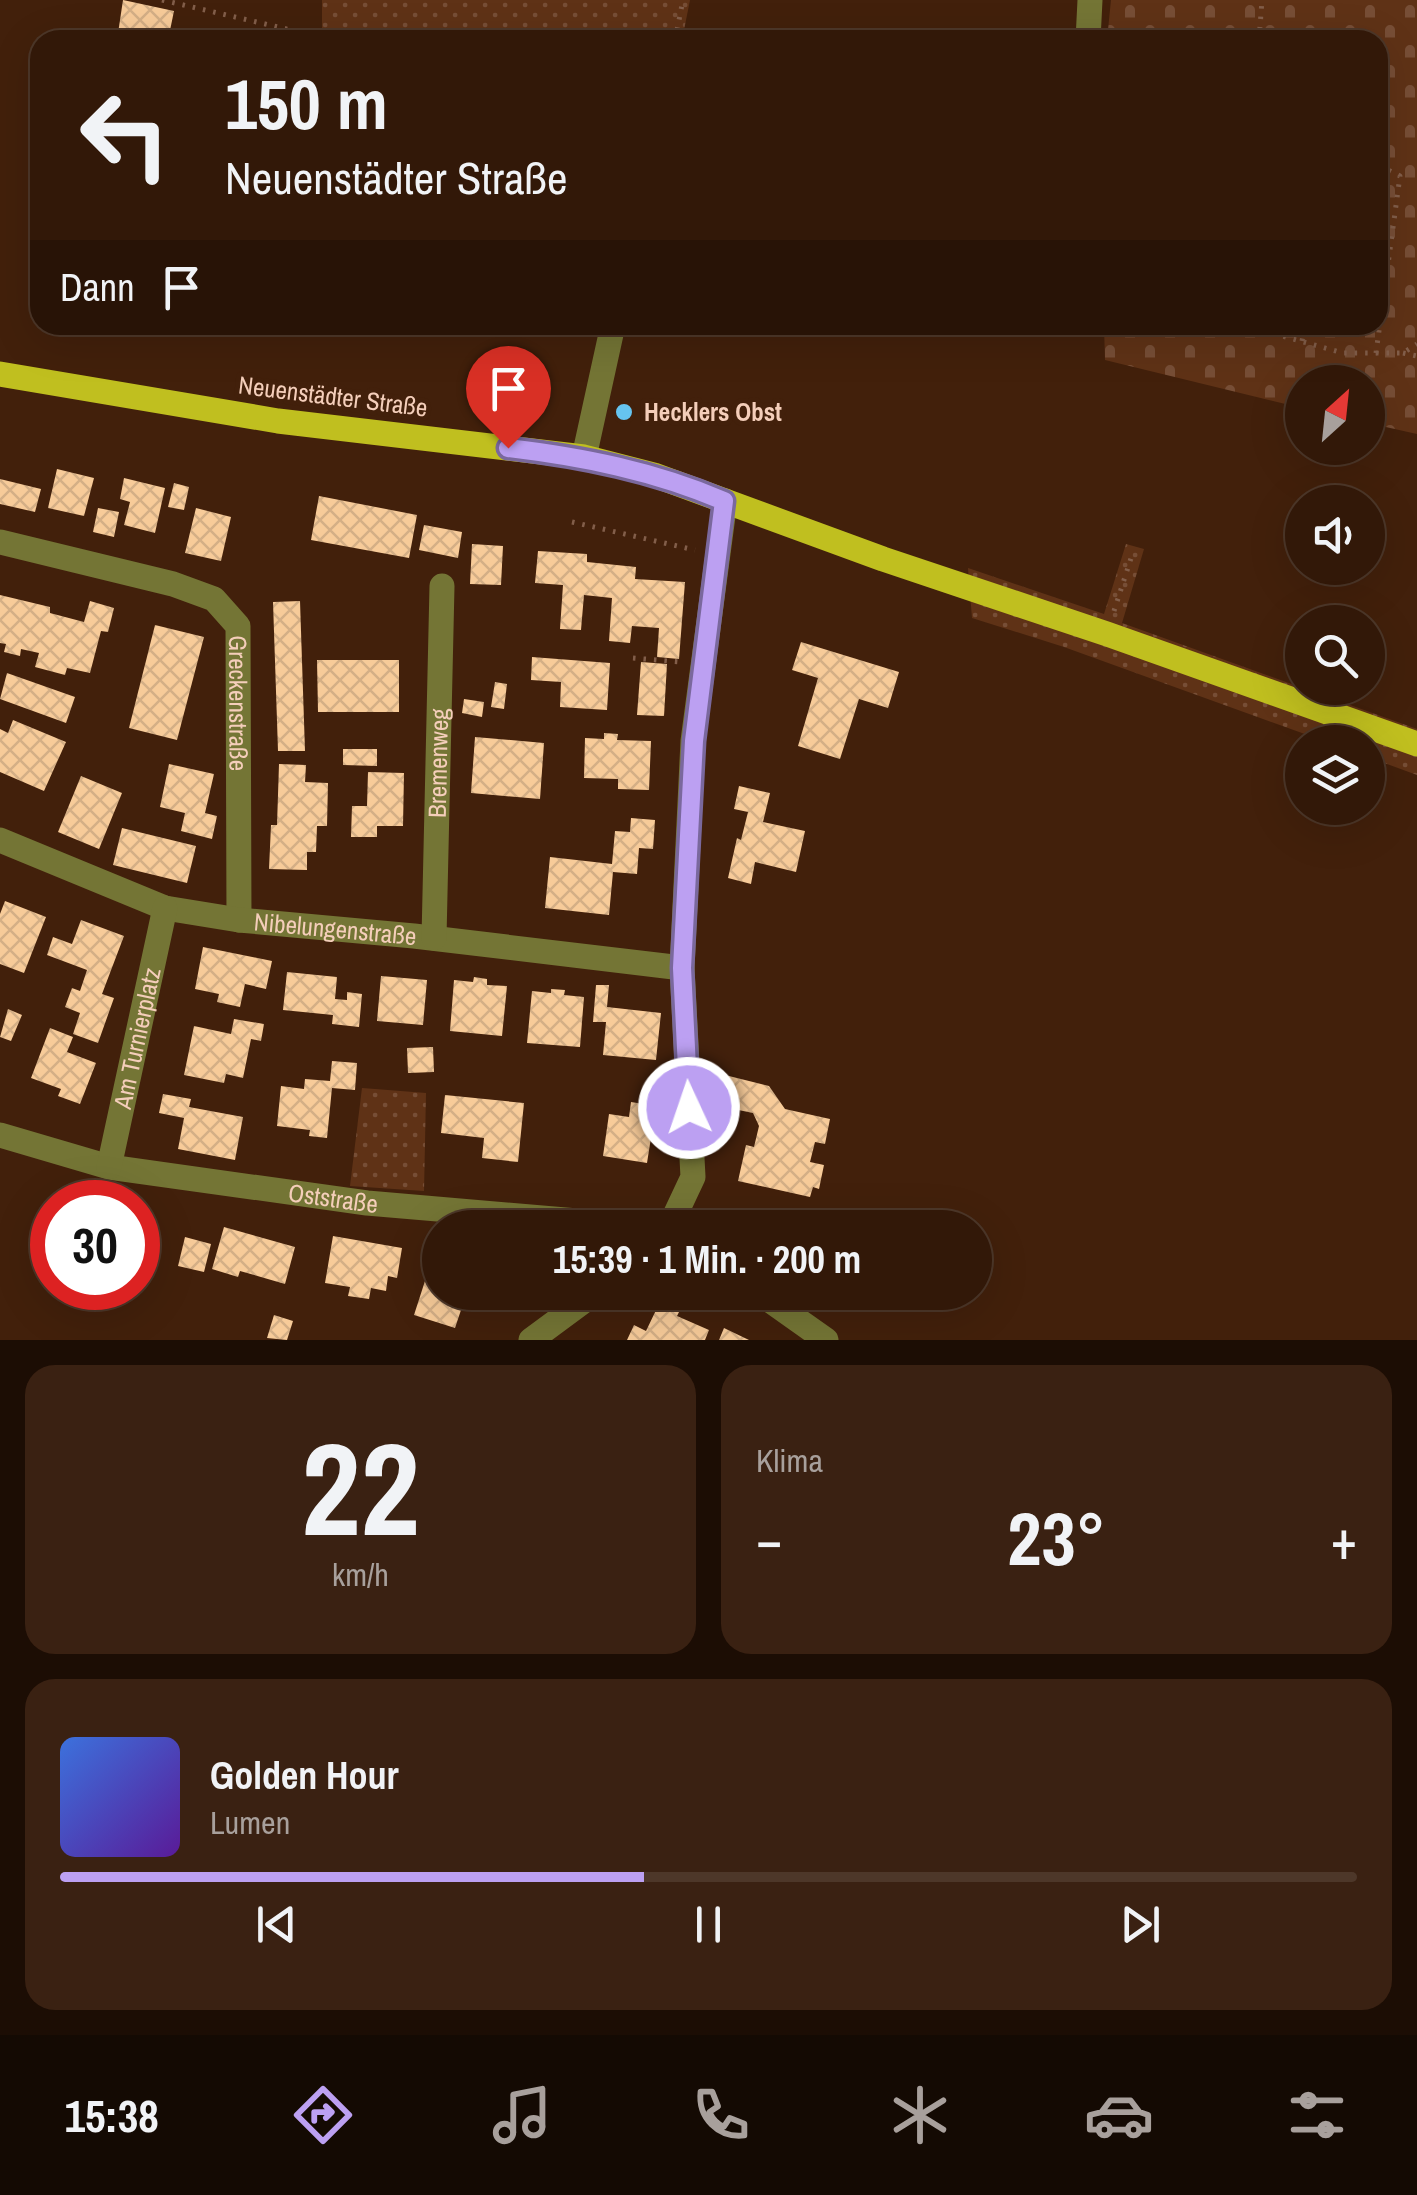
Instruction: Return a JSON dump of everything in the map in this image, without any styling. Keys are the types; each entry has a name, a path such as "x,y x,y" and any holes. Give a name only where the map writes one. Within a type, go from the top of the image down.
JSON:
{"main road":[{"name":"Neuenstädter Straße","path":"0,374 278,421 584,457 654,475 883,559 1417,744"}],"street":[{"path":"1088,30 1090,0"},
{"path":"584,457 611,335"},
{"name":"Oststraße","path":"679,1210 692,1178 682,968 694,741 724,501"},
{"name":"Greckenstraße","path":"0,542 186,589 214,599 238,626 239,920"},
{"name":"Bremenweg","path":"434,938 442,586"},
{"name":"Nibelungenstraße","path":"0,840 165,908 239,920 434,938 682,968"},
{"name":"Am Turnierplatz","path":"108,1167 165,908"},
{"name":"Oststraße","path":"0,1135 108,1167 366,1204 440,1210"},
{"path":"531,1340 572,1310"},
{"path":"784,1310 826,1340"}],"path":[{"path":"162,0 291,30"},
{"path":"676,30 682,0"},
{"path":"1259,30 1262,0"},
{"path":"1388,170 1400,176 1388,264"},
{"path":"1280,335 1343,353 1417,356"},
{"path":"1302,341 1303,335"},
{"path":"1376,353 1378,335"},
{"path":"1402,353 1417,344"},
{"path":"572,522 718,555"},
{"path":"1108,634 1133,552"},
{"path":"633,658 703,664"}],"green space":[{"path":"322,0 690,0 684,30 322,30"},
{"path":"1111,0 1417,0 1417,434 1385,427 1385,365 1285,365 1285,404 1105,360 1104,335 1388,335 1388,30 1108,30"},
{"path":"1126,544 1144,549 1122,623 1285,682 1285,705 1350,705 1417,729 1417,775 1385,763 1385,725 1285,727 972,618 968,568 1104,614"},
{"path":"362,1088 426,1093 424,1191 350,1186"}],"building":[{"path":"123,0 174,11 170,30 118,30"},
{"path":"57,469 94,478 84,516 48,508"},
{"path":"124,478 165,488 155,533 124,525 130,502 120,499"},
{"path":"0,479 41,489 35,512 0,504"},
{"path":"174,483 189,487 184,510 168,507"},
{"path":"319,496 417,515 409,558 311,540"},
{"path":"98,508 119,512 114,537 93,532"},
{"path":"196,508 231,517 221,561 185,553"},
{"path":"424,525 462,532 458,558 419,550"},
{"path":"472,544 503,546 501,585 470,584"},
{"path":"538,551 587,554 587,562 636,567 635,579 685,582 679,659 657,657 659,628 632,626 630,643 609,641 612,598 584,595 581,630 560,629 563,585 535,583"},
{"path":"0,595 50,607 50,613 84,622 90,601 114,608 108,632 101,631 90,673 67,668 65,675 35,667 39,653 21,649 20,656 4,652 6,644 0,643"},
{"path":"300,601 305,751 278,751 273,602"},
{"path":"155,625 204,637 177,740 129,728"},
{"path":"801,642 899,672 888,708 859,699 840,759 798,746 818,678 792,670"},
{"path":"532,657 610,663 607,710 560,707 561,682 531,680"},
{"path":"317,660 399,660 399,712 318,712"},
{"path":"641,662 667,664 664,716 637,715"},
{"path":"7,673 75,697 66,723 0,699"},
{"path":"495,682 507,684 504,709 491,707"},
{"path":"464,699 484,702 482,717 462,713"},
{"path":"13,720 66,742 44,791 0,772 0,729 8,733"},
{"path":"604,733 618,734 617,740 651,741 649,790 618,789 618,779 584,778 585,738 604,739"},
{"path":"475,737 544,743 540,799 471,793"},
{"path":"343,749 377,749 377,766 343,765"},
{"path":"169,764 214,774 205,813 217,816 212,839 181,831 185,813 160,807"},
{"path":"279,764 306,765 305,782 328,783 327,826 317,826 316,852 307,852 307,870 269,869 271,825 277,825"},
{"path":"368,772 404,773 403,826 377,826 377,837 351,837 352,806 367,806"},
{"path":"81,776 122,793 99,849 58,832"},
{"path":"739,786 770,793 763,822 805,831 796,872 755,862 751,884 728,878 748,812 734,809"},
{"path":"631,818 655,820 653,849 639,848 637,874 613,872 609,915 545,908 550,857 612,864 615,831 630,832"},
{"path":"122,828 196,846 187,883 113,865"},
{"path":"5,901 46,917 24,973 0,964 0,914"},
{"path":"81,920 124,936 102,994 114,998 98,1043 73,1034 80,1013 65,1007 72,988 80,991 87,970 47,955 53,937 72,944"},
{"path":"203,947 272,961 266,989 245,984 240,1007 217,1002 219,994 195,989"},
{"path":"287,972 337,977 335,999 347,1000 347,992 362,994 359,1027 332,1024 333,1015 283,1010"},
{"path":"381,976 427,980 423,1025 377,1021"},
{"path":"474,977 487,979 487,985 507,986 502,1036 450,1031 454,980 473,982"},
{"path":"596,985 609,985 607,1007 661,1013 656,1060 603,1055 606,1022 593,1022"},
{"path":"551,989 584,997 580,1047 527,1043 532,991 551,993"},
{"path":"8,1009 22,1015 11,1041 0,1037"},
{"path":"234,1019 264,1024 261,1041 251,1039 243,1078 226,1074 224,1083 184,1075 194,1026 231,1034"},
{"path":"50,1028 73,1037 67,1052 96,1063 80,1104 58,1096 61,1089 31,1078"},
{"path":"433,1047 434,1072 408,1073 407,1048"},
{"path":"332,1061 357,1063 355,1090 332,1088 327,1138 309,1136 310,1130 277,1126 281,1086 304,1089 305,1079 330,1081"},
{"path":"721,1074 769,1086 785,1109 830,1119 825,1144 815,1142 810,1162 824,1165 819,1189 813,1187 810,1197 738,1181 746,1145 754,1147 759,1126 753,1113 714,1105"},
{"path":"163,1094 191,1099 189,1107 243,1117 235,1160 178,1149 184,1118 159,1113"},
{"path":"445,1095 524,1103 518,1162 482,1158 484,1138 441,1133"},
{"path":"631,1102 656,1106 647,1163 603,1156 609,1114 629,1117"},
{"path":"224,1227 295,1247 285,1284 240,1271 238,1277 212,1269"},
{"path":"333,1236 402,1248 397,1278 388,1276 386,1291 371,1288 369,1299 348,1296 350,1287 325,1283"},
{"path":"185,1237 211,1244 204,1272 178,1266"},
{"path":"422,1290 422,1310 461,1310 455,1328 414,1315"},
{"path":"656,1310 680,1310 677,1316 709,1330 705,1340 627,1340 634,1325 646,1331"},
{"path":"274,1315 293,1321 287,1340 267,1338"},
{"path":"724,1328 749,1340 719,1340"}],"place":[{"name":"Hecklers Obst","path":"624,412"}],"route":[{"path":"508,448 584,457 690,486 724,501 694,741 682,968 689,1108"}]}
